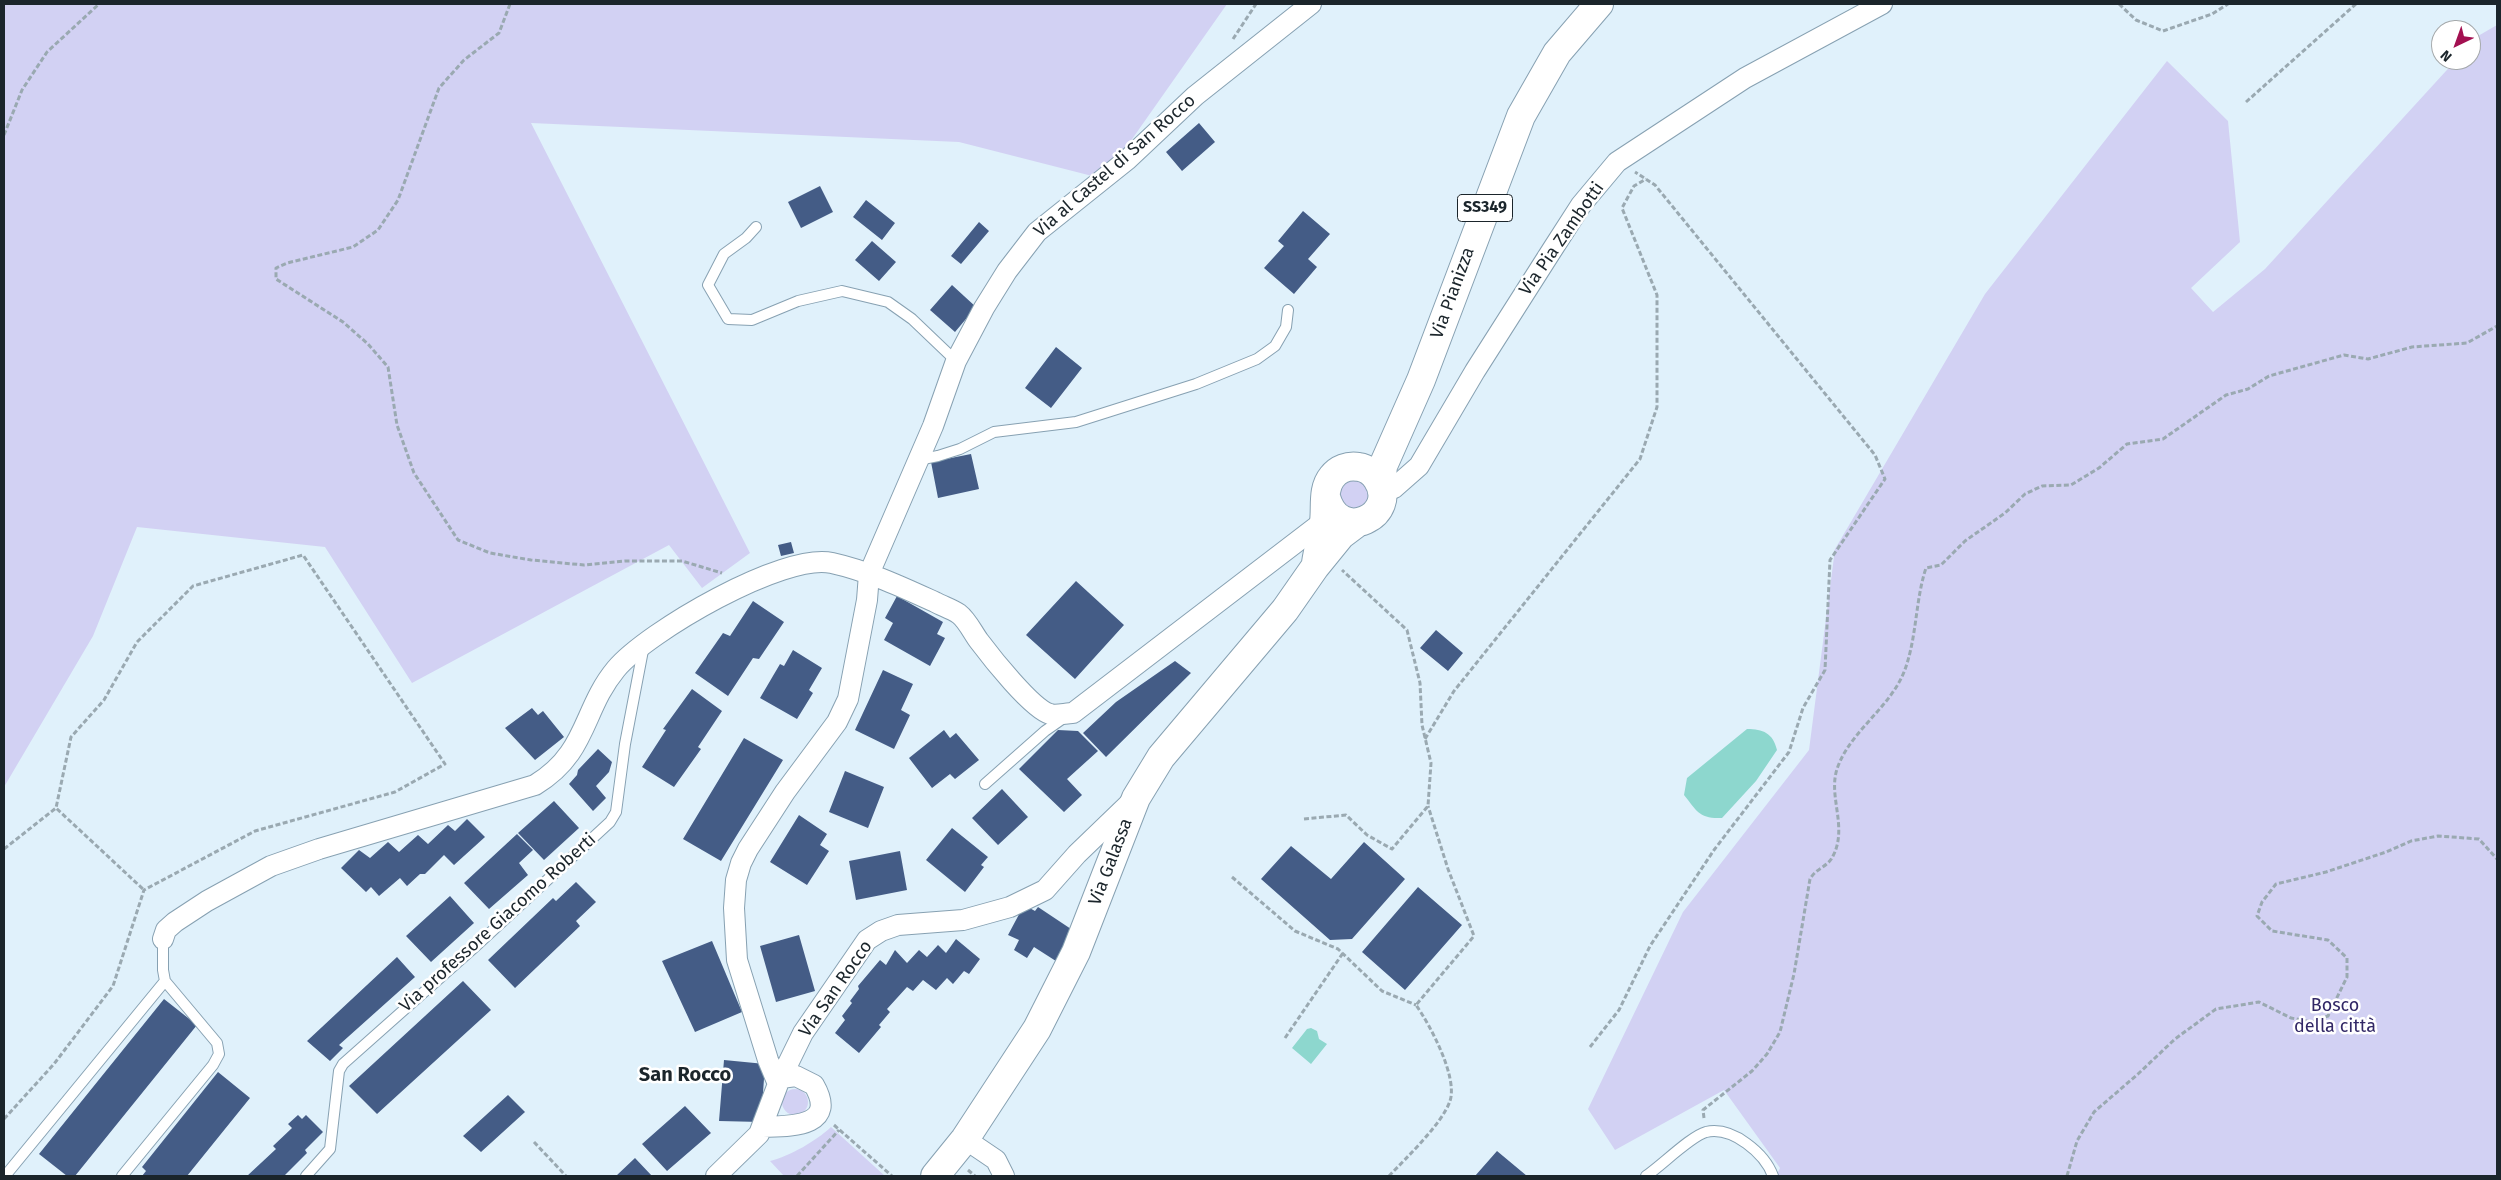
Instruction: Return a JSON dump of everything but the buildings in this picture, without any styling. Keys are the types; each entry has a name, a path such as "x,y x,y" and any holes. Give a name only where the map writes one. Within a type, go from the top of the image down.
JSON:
{"main road":[{"name":"Via Pianizza","path":"1357,523 1365,521 1378,510 1382,489 1383,466 1420,380 1521,116 1557,54 1599,4"},
{"name":"Via Pianizza","path":"1325,509 1330,480 1336,473 1370,455 1398,428"},
{"path":"1352,466 1369,470 1382,489"},
{"path":"1325,509 1341,520 1357,523"},
{"name":"Via Galassa","path":"1317,564 1325,509"},
{"name":"Via Galassa","path":"935,1176 965,1139 1037,1029 1076,952 1136,798 1161,757 1285,610 1317,564 1341,535 1357,523"}],"street":[{"name":"Via al Castel di San Rocco","path":"780,1081 768,1060 738,960 734,908 736,880 748,849 785,792 837,722 848,699 867,600 869,574 918,460 956,361 998,286 1037,232 1127,160 1195,96 1311,4"},
{"name":"Via Pia Zambotti","path":"1382,489 1394,488 1419,466 1475,371 1556,242 1581,205 1618,162 1745,78 1882,4"},
{"path":"162,939 166,930 174,922 206,901 271,866 319,849 535,785 548,777 568,757 580,738 597,701 616,670 644,644 749,581 808,563 831,562 869,574 959,614 988,653 1034,703 1050,714 1073,713 1277,559 1325,509"},
{"path":"1277,559 1297,564 1317,564"},
{"name":"Via San Rocco","path":"716,1176 753,1142 763,1127 780,1081 803,1033 868,940 881,931 898,926 964,920 1010,907 1046,890 1078,854 1136,798"},
{"path":"763,1127 800,1125 814,1117 818,1111 820,1099 814,1085 796,1076 780,1081"},
{"path":"965,1139 996,1160 1004,1176"}],"lane":[{"path":"756,227 746,238 724,254 708,285 728,319 752,320 798,301 842,291 888,302 912,319 956,361"},
{"path":"918,460 960,449 994,432 1076,422 1125,408 1204,381 1257,359 1275,346 1286,327 1288,310"},
{"name":"Via professore Giacomo Roberti","path":"306,1176 330,1149 339,1070 343,1064 477,945 610,822 616,812 625,744 644,644"},
{"path":"985,784 1046,731 1073,713"},
{"path":"122,1176 213,1065 219,1054 217,1043 166,981 163,970 162,939"},
{"path":"6,1176 166,981"},
{"path":"1646,1176 1706,1132 1728,1134 1751,1146 1769,1165 1773,1176"}],"path":[{"path":"4,135 22,90 47,52 99,4"},
{"path":"510,4 499,33 464,60 439,88 398,200 378,230 353,247 288,263 276,268 276,279 343,322 368,344 388,367 397,425 414,474 458,540 490,553 549,562 584,565 625,561 682,561 749,581"},
{"path":"2119,4 2136,20 2163,32 2212,14 2228,4"},
{"path":"2246,102 2356,4"},
{"path":"1590,1047 1619,1010 1650,946 1714,850 1790,752 1803,708 1825,670 1830,560 1885,479 1875,455 1655,185 1618,162"},
{"path":"1425,739 1454,691 1640,459 1657,407 1658,295 1622,208 1634,186 1646,179"},
{"path":"1706,1132 1703,1110 1752,1071 1767,1054 1780,1032 1794,974 1810,879 1814,870 1824,866 1833,856 1839,836 1839,812 1834,787 1838,769 1856,735 1893,692 1904,672 1926,568 1942,565 1965,541 2005,513 2025,494 2042,486 2071,485 2098,468 2127,444 2163,439 2226,394 2248,389 2269,376 2344,355 2368,359 2412,348 2467,343 2497,326"},
{"path":"4,849 56,808 71,736 104,700 137,642 193,586 303,556 446,764 395,792 256,831 144,890 113,986 54,1064 4,1119"},
{"path":"1317,564 1407,630 1420,683 1425,739 1431,763 1428,806 1448,869 1474,936 1416,1005"},
{"path":"1304,819 1346,815 1367,835 1392,849 1428,806"},
{"path":"56,808 144,890"},
{"path":"2067,1176 2077,1141 2094,1112 2138,1074 2175,1038 2216,1009 2259,1002 2291,1018 2312,1022 2328,1016 2347,977 2347,958 2328,940 2272,931 2257,916 2262,902 2276,884 2326,872 2386,852 2411,841 2438,836 2479,839 2497,859"},
{"path":"1232,878 1295,931 1338,949 1382,991 1416,1005 1431,1027 1448,1070 1450,1100 1435,1126 1389,1176"},
{"path":"1285,1038 1343,953"},
{"path":"797,1176 839,1130 892,1176"},
{"path":"534,1142 566,1176"}],"green space":[{"path":"4,4 1227,4 1104,179 959,142 531,123 750,553 702,588 669,545 412,683 325,547 137,527 93,636 4,787"},
{"name":"Bosco della città","path":"2497,25 2497,1176 1776,1176 1780,1168 1724,1090 1615,1150 1588,1109 1683,912 1809,750 1835,549 1985,294 2167,61 2228,121 2240,242 2191,288 2213,312 2265,269 2447,70 2481,70 2481,34"},
{"path":"1361,479 1371,492 1365,508 1345,509 1338,490 1344,481"},
{"path":"795,1089 804,1093 808,1102 804,1111 795,1115 786,1111 782,1102 786,1093"},
{"path":"831,1127 885,1176 784,1176 770,1161 786,1156 818,1138"}],"shaded area":[{"path":"1747,729 1767,733 1773,740 1777,750 1756,781 1722,818 1708,817 1699,813 1684,795 1687,778"},
{"path":"1311,1028 1317,1031 1319,1039 1327,1044 1311,1064 1292,1048 1307,1029"}],"district":[{"name":"San Rocco","path":"685,1075"}]}
